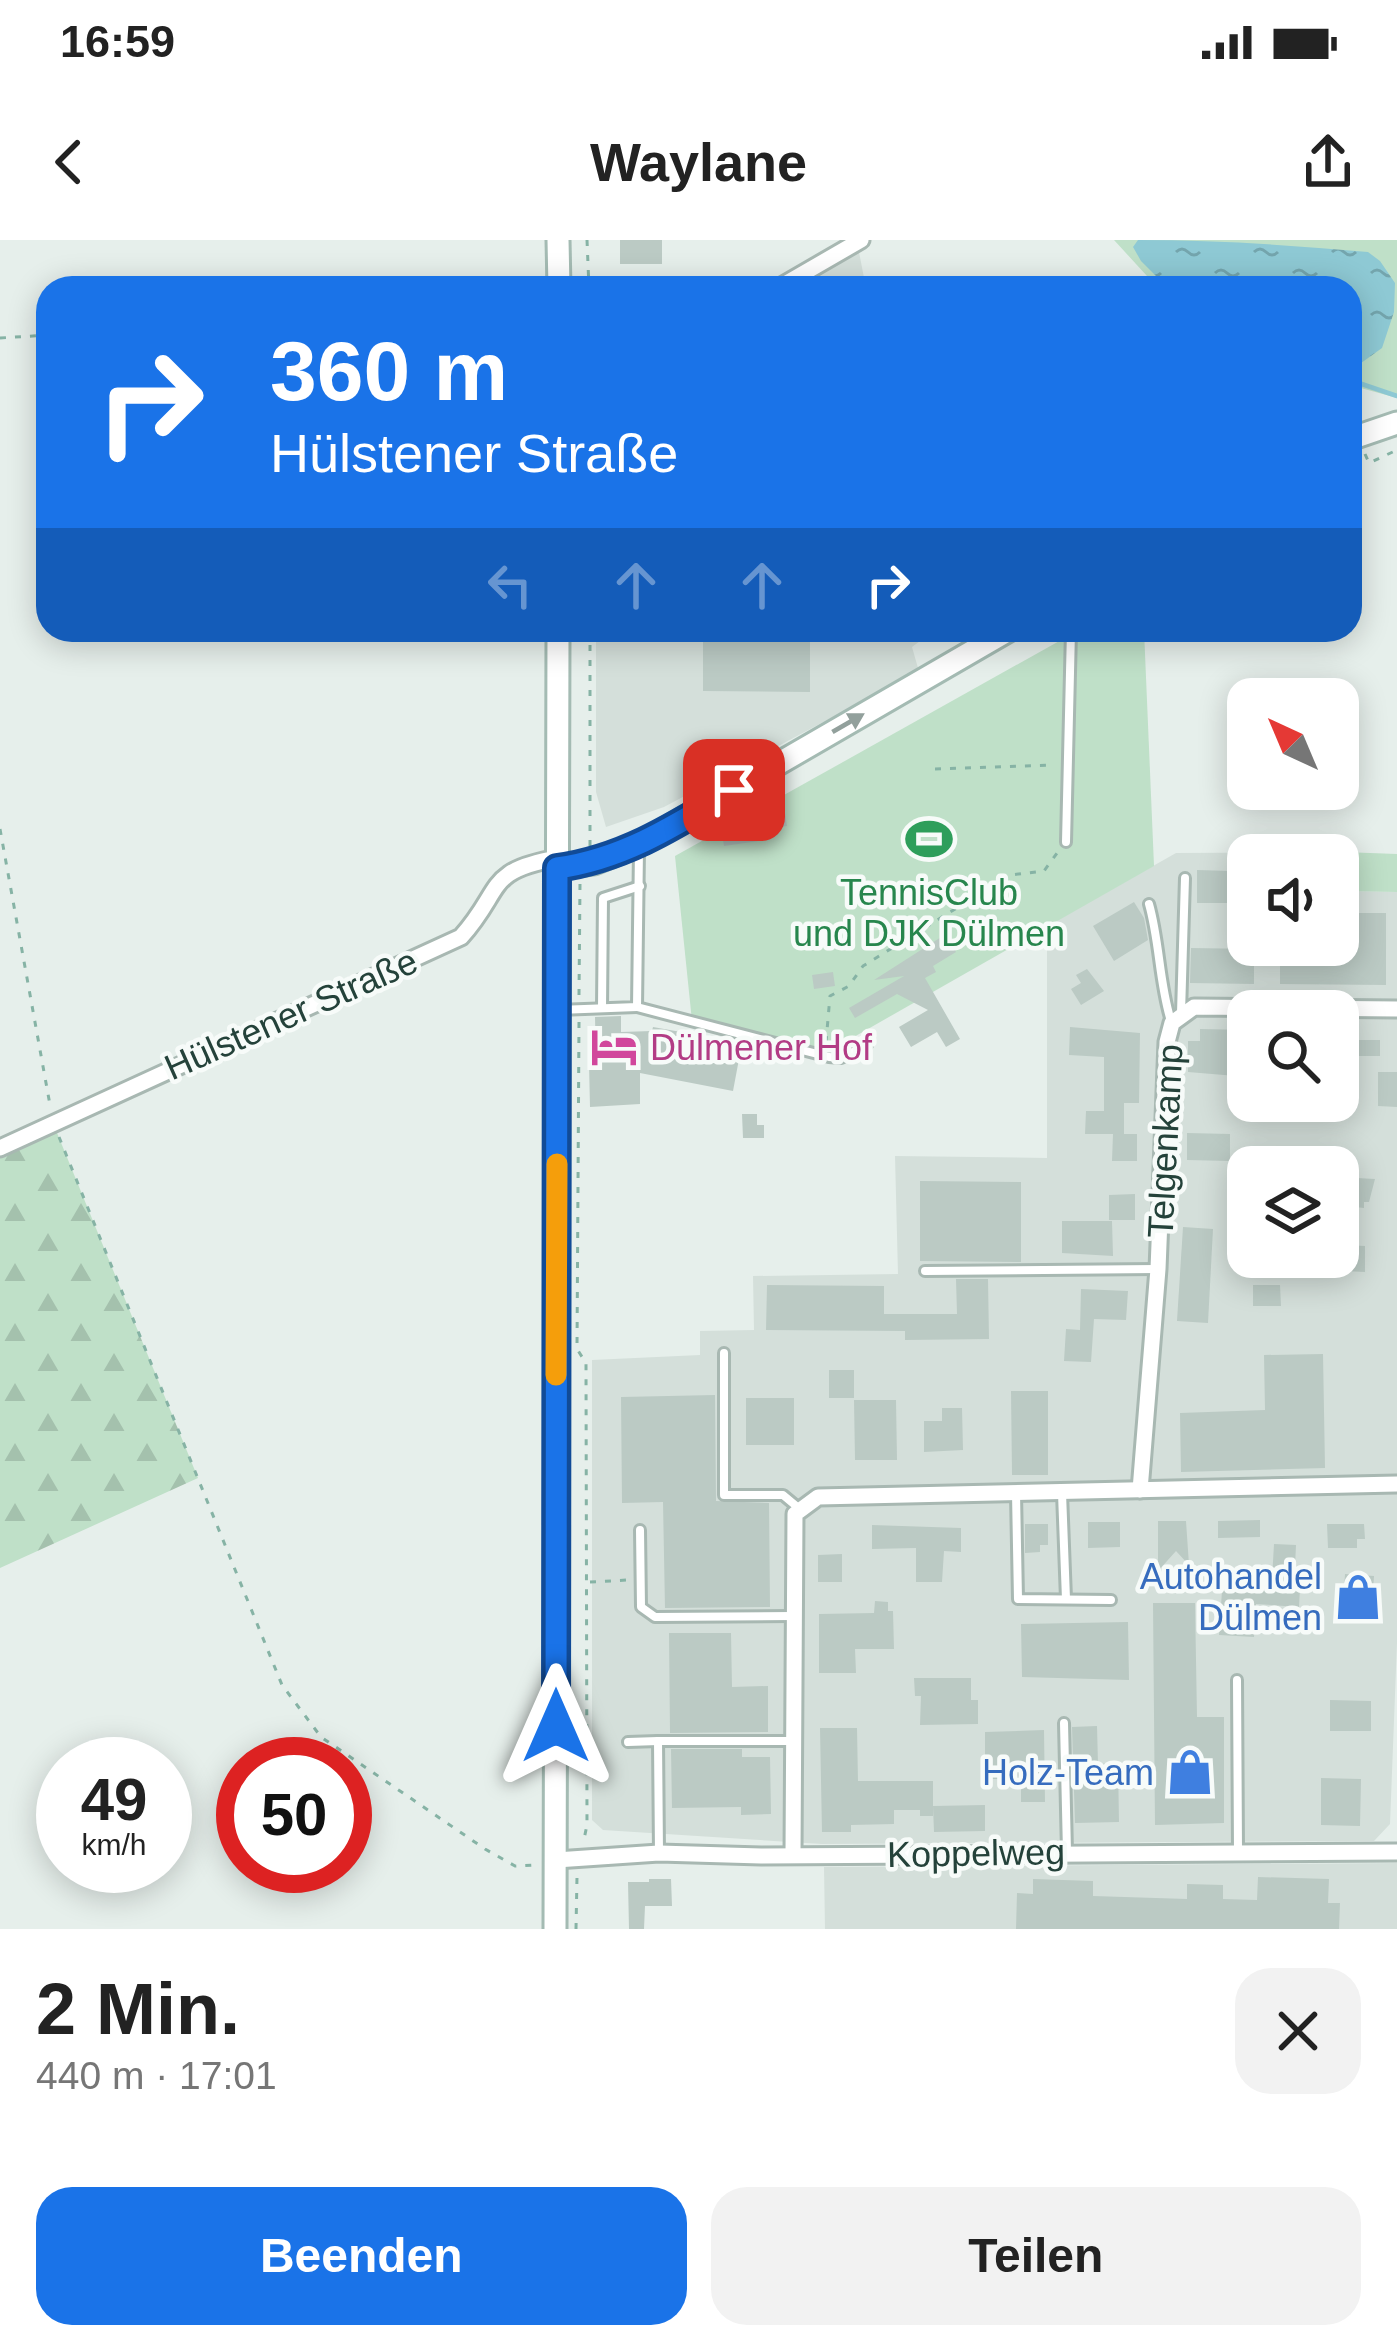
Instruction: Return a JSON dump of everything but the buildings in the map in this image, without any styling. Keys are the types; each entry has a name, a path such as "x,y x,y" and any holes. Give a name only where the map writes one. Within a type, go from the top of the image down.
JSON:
{"main road":[{"path":"558,240 559,276"},
{"path":"1362,435 1397,423"},
{"path":"555,1929 568,1009 558,863 558,642"},
{"name":"Hülstener Straße","path":"558,863 585,864 638,845 988,642"}],"street":[{"path":"799,276 861,240"},
{"name":"Hülstener Straße","path":"0,1148 461,937 482,914 493,888 507,872 558,863"},
{"name":"Telgenkamp","path":"1140,1490 1158,1269 1167,1042 1176,1018 1194,1007 1397,1009"},
{"path":"793,1855 795,1514 818,1497 1397,1484"},
{"name":"Koppelweg","path":"556,1860 659,1853 1397,1852"}],"lane":[{"path":"1066,842 1071,642"},
{"path":"637,1007 638,845"},
{"path":"1176,1018 1185,878"},
{"path":"602,1008 603,898 640,886"},
{"path":"1149,904 1159,937 1165,1000 1176,1018"},
{"path":"568,1009 637,1007 841,1058 867,1045"},
{"path":"925,1271 1158,1269"},
{"path":"724,1353 724,1495 783,1496 801,1510"},
{"path":"1016,1491 1018,1599 1112,1600"},
{"path":"1062,1491 1066,1599"},
{"path":"640,1530 641,1607 655,1617 793,1616"},
{"path":"1237,1680 1238,1852"},
{"path":"1064,1723 1067,1852"},
{"path":"658,1741 659,1853"},
{"path":"628,1742 793,1741"}],"path":[{"path":"587,240 588,276"},
{"path":"0,338 36,336"},
{"path":"1362,451 1369,463 1397,450"},
{"path":"576,1929 577,1872 587,1825 588,1582 586,1364 578,1348 568,1009 579,886 591,841 590,642"},
{"path":"934,769 1067,765"},
{"path":"0,830 53,1123 282,1684 321,1737 485,1849 523,1868 556,1860"},
{"path":"826,1056 830,996 849,986 863,966 1010,875 1044,871 1066,842"},
{"path":"588,1582 640,1579"}],"shaded area":[{"path":"859,252 864,276 816,276"},
{"path":"596,642 919,642 912,647 918,668 664,807 606,827 596,792"},
{"path":"1176,853 1227,853 1227,966 1359,966 1359,891 1397,892 1397,1643 1390,1824 1374,1841 822,1844 603,1830 592,1820 592,1360 700,1355 700,1331 754,1330 753,1276 898,1274 895,1156 1047,1158 1047,926"},
{"path":"1397,1863 1397,1929 825,1929 824,1867"}],"green space":[{"path":"1114,240 1397,240 1397,398 1362,388 1362,276 1147,276"},
{"name":"TennisClub und DJK Dülmen","path":"1058,642 1145,642 1154,866 817,1058 692,1021 675,856"},
{"path":"1359,853 1397,854 1397,892 1359,891"},
{"path":"53,1123 198,1478 0,1568 0,1148"}],"water":[{"path":"1138,240 1368,252 1395,283 1394,312 1382,348 1362,362 1362,276 1156,276 1133,247"}],"waterway":[{"path":"1362,384 1397,396"}],"slow traffic":[{"path":"556,1375 557,1164"}],"place":[{"name":"TennisClub und DJK Dülmen","path":"929,839"},
{"name":"Dülmener Hof","path":"614,1047"},
{"name":"Autohandel Dülmen","path":"1358,1597"},
{"name":"Holz-Team","path":"1190,1772"}],"route":[{"path":"556,1726 557,868 594,862 638,845 734,790"}]}
